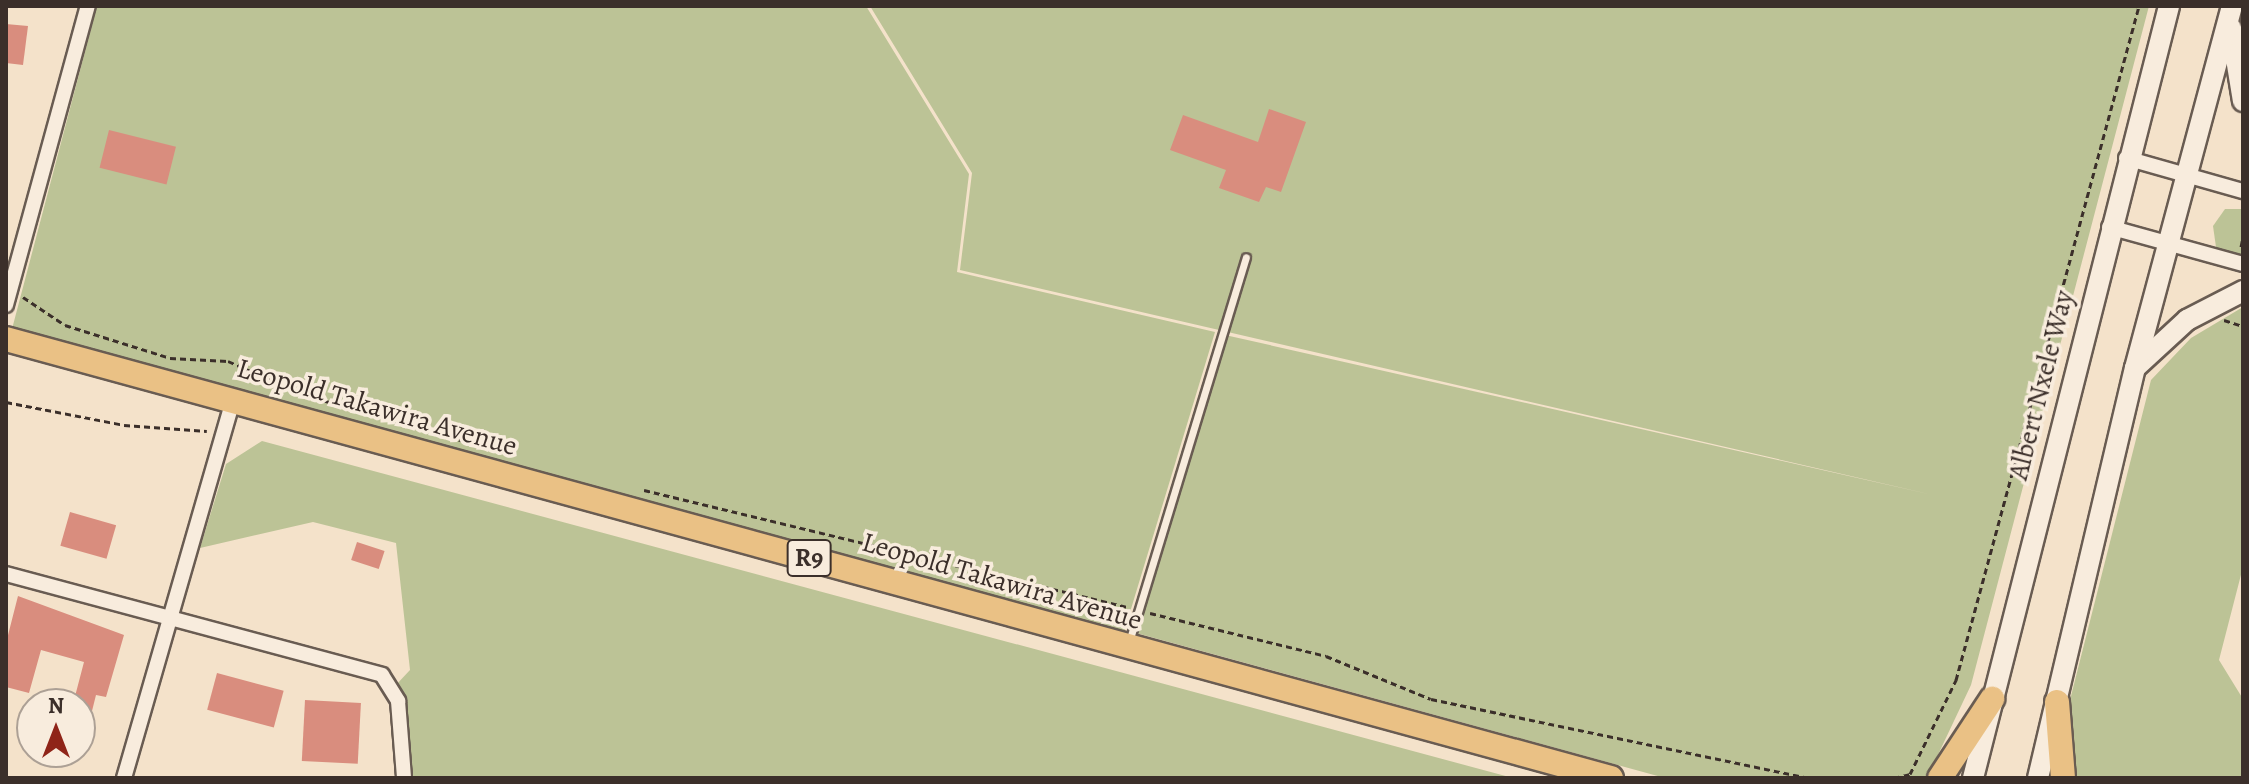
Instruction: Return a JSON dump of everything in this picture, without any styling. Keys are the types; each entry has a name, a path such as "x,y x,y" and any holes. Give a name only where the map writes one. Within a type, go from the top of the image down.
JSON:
{"highway":[{"name":"Leopold Takawira Avenue","path":"6,339 234,398 1127,647 1611,778"},
{"path":"1940,778 1992,699"},
{"path":"2057,702 2063,778"}],"main road":[{"name":"Albert Nxele Way","path":"1973,778 2126,158 2169,6"},
{"path":"2230,11 2243,101"},
{"path":"2038,778 2135,368 2230,11"},
{"path":"2135,368 2187,320 2243,291"}],"street":[{"path":"6,305 12,282 11,262 88,6"},
{"path":"2126,158 2243,191"},
{"path":"2109,227 2243,264"},
{"path":"124,778 174,617 234,398"},
{"path":"6,574 382,675 398,701 404,778"}],"lane":[{"path":"1127,647 1246,257"}],"path":[{"path":"1894,778 1910,774 1956,680 2139,6"},
{"path":"12,282 28,303 65,325 170,358 228,361 305,395 480,446"},
{"path":"2223,325 2243,326"},
{"path":"6,402 224,436"},
{"path":"631,487 1326,656 1431,699 1809,778"}],"green space":[{"path":"97,6 866,6 969,174 957,272 1215,332 1124,632 12,329"},
{"path":"870,6 2149,6 1971,685 1927,778 1665,778 1136,633 1225,335 1933,495 960,270 972,173"},
{"path":"2225,209 2243,209 2243,258 2216,247 2213,226"},
{"path":"2243,307 2243,567 2219,660 2243,699 2243,778 2075,778 2070,700 2151,380 2191,338"},
{"path":"262,441 1513,778 407,778 395,686 410,670 396,543 313,522 200,548 226,464"}],"building":[{"path":"6,24 28,26 23,65 6,63"},
{"path":"1269,109 1306,122 1281,192 1266,187 1259,202 1219,188 1226,170 1170,150 1183,115 1258,142"},
{"path":"109,130 176,147 167,185 100,168"},
{"path":"70,512 116,525 106,559 60,546"},
{"path":"357,542 385,551 379,569 351,560"},
{"path":"18,596 124,635 106,697 96,695 96,688 77,688 84,662 41,650 30,688 6,687 6,643"},
{"path":"217,673 284,691 274,728 207,710"},
{"path":"305,700 361,703 358,764 302,761"}]}
